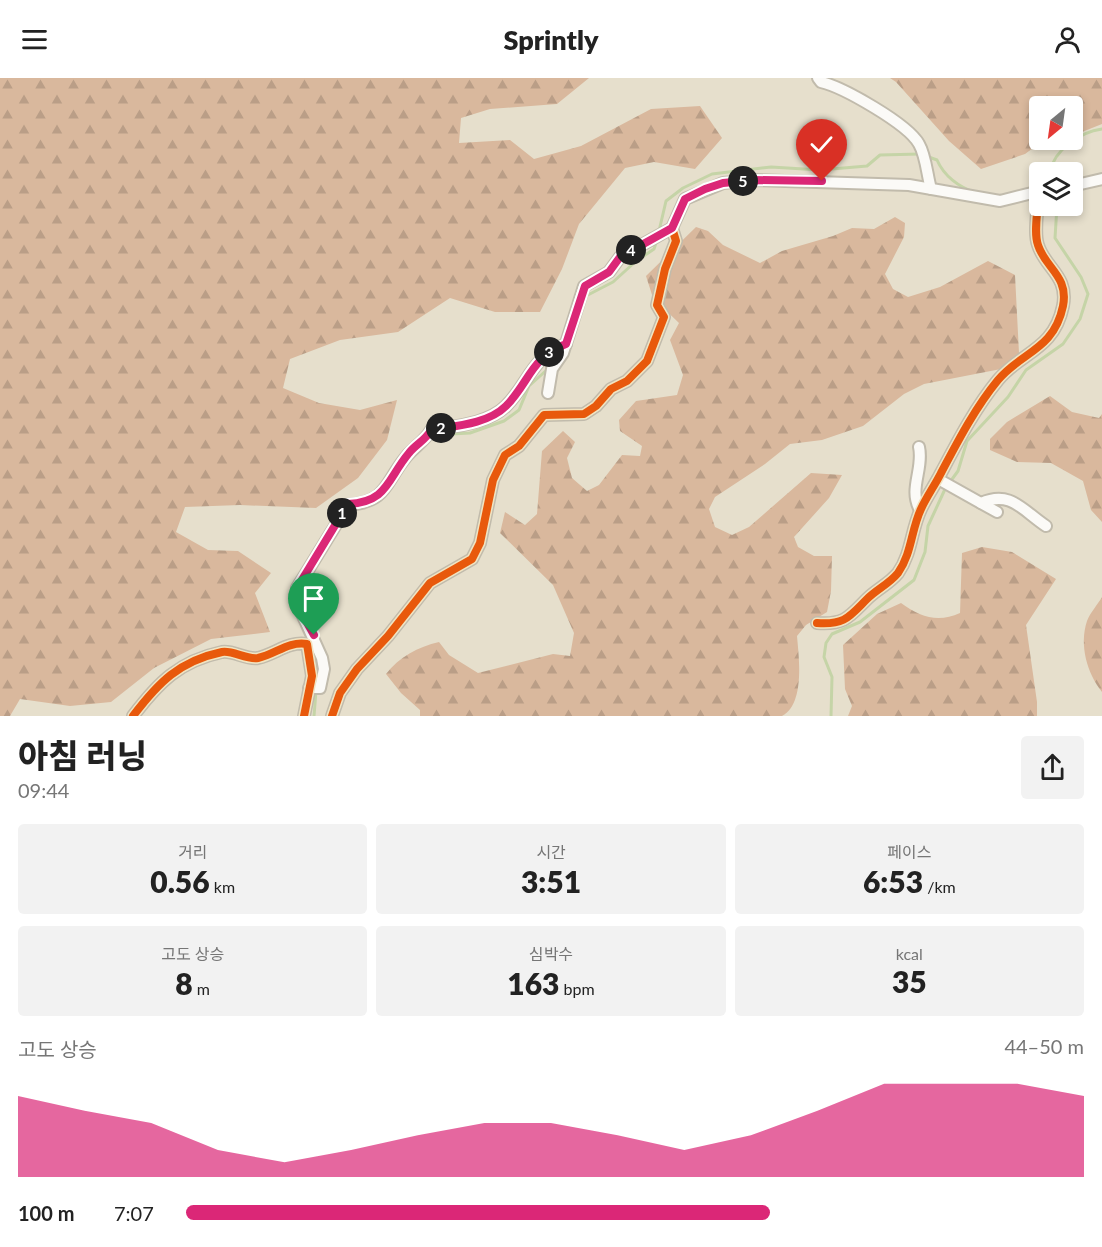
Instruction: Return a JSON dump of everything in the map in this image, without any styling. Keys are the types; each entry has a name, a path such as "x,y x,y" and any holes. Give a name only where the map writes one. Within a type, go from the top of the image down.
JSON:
{"street":[{"path":"818,78 821,82 862,101 896,122 919,143 931,189"},
{"path":"1083,183 1102,179"},
{"path":"548,393 552,369 564,348 585,286 609,272 620,257 671,228 685,199 723,183 822,181 909,185 1000,201 1029,194"},
{"path":"817,623 838,624 858,611 867,599 885,587 897,574 910,553 920,510 940,480 960,434 999,378 1038,350 1050,336 1064,305 1059,274 1038,246 1036,233 1039,216"},
{"path":"332,716 340,693 357,669 388,636 430,583 472,559 480,543 493,480 505,455 519,446 544,415 584,414 647,361 664,317 657,305 665,270 676,241 671,228"},
{"path":"304,716 313,688 324,669 322,657 299,608 297,588 348,504 376,498 416,444 429,434 470,423 505,407 537,362 554,348 564,348"},
{"path":"919,447 921,457 914,500 920,510"},
{"path":"940,480 997,512"},
{"path":"981,503 993,498 1007,497 1046,526"},
{"path":"133,716 156,686 173,671 224,652 258,658 296,642 307,644 313,688"}],"green space":[{"path":"0,78 589,78 557,104 490,109 461,118 459,143 510,140 534,159 581,146 651,109 700,106 722,138 695,169 654,162 625,168 579,224 562,269 540,312 495,312 450,298 398,332 340,340 290,359 283,388 319,403 360,410 397,400 387,440 358,478 316,508 240,505 185,507 176,532 208,550 238,551 271,573 255,593 270,632 211,639 154,668 111,702 70,706 20,699 10,716 0,716"},
{"path":"890,78 1102,78 1102,124 1083,132 1083,96 1029,96 1030,150 981,169 949,141"},
{"path":"895,217 905,223 904,237 885,274 893,289 908,297 940,287 988,261 1015,275 1019,353 1001,369 924,384 904,394 863,426 822,440 790,444 765,464 715,497 709,509 715,527 732,535 749,527 811,473 842,475 829,498 794,537 798,547 814,556 832,556 831,591 827,612 806,625 797,636 799,680 794,702 789,710 782,716 420,716 420,710 401,693 386,674 403,658 424,647 439,642 449,655 478,673 553,654 570,656 574,633 553,585 500,533 505,512 525,525 537,514 542,451 563,431 575,442 567,458 572,478 587,491 599,485 622,455 640,456 642,446 620,431 619,420 636,401 677,395 683,375 670,340 679,323 653,298 646,276 696,227 708,231 723,245 760,263 782,251 852,228 874,229"},
{"path":"1050,396 1072,412 1099,418 1102,414 1102,522 1091,510 1083,481 1051,463 1017,462 990,450 990,439 1007,422"},
{"path":"982,547 1012,552 1056,579 1026,625 1037,716 848,716 852,706 845,689 843,645 877,614 901,603 929,617 944,618 960,613 962,553"},
{"path":"1102,597 1102,692 1089,668 1084,640 1087,621"}],"waterway":[{"path":"1053,162 1069,143 1085,134 1102,129"},
{"path":"659,231 666,201 683,188 712,174 771,167 820,170 867,166 880,155 920,154"},
{"path":"926,156 937,160 952,180 974,192"},
{"path":"950,482 958,471 967,441 1008,397 1026,370 1063,344 1080,319 1088,294 1081,277 1055,238 1056,216"},
{"path":"584,297 613,282 654,249 657,240"},
{"path":"433,435 470,433 504,421 519,410 529,386 550,367"},
{"path":"831,716 832,677 824,657 826,643 832,634 860,622 914,580 925,552 928,526 946,487"},
{"path":"328,529 336,512 342,507"},
{"path":"294,584 304,567"},
{"path":"293,594 294,607"},
{"path":"314,716 316,691"}],"cycle path":[{"path":"817,623 834,623 846,618 898,573 906,558 921,509 974,413 998,380 1045,341 1059,321 1063,306 1063,287 1038,245 1037,216"},
{"path":"332,716 340,693 357,669 388,636 430,583 472,559 480,543 493,480 505,455 519,446 544,415 584,414 596,406 611,389 627,381 647,361 664,317 657,305 665,269 676,241 672,228"},
{"path":"133,716 151,693 171,675 193,661 222,652 258,658 294,644 307,644 312,676 304,716"}],"route":[{"path":"314,635 299,608 296,597 297,588 348,504 361,504 376,498 384,491 401,462 416,444 427,439 431,430 470,423 490,416 505,407 537,362 554,348 566,344 578,301 585,286 609,272 620,257 672,228 678,210 685,199 705,189 723,183 754,180 793,183 822,181"}]}
